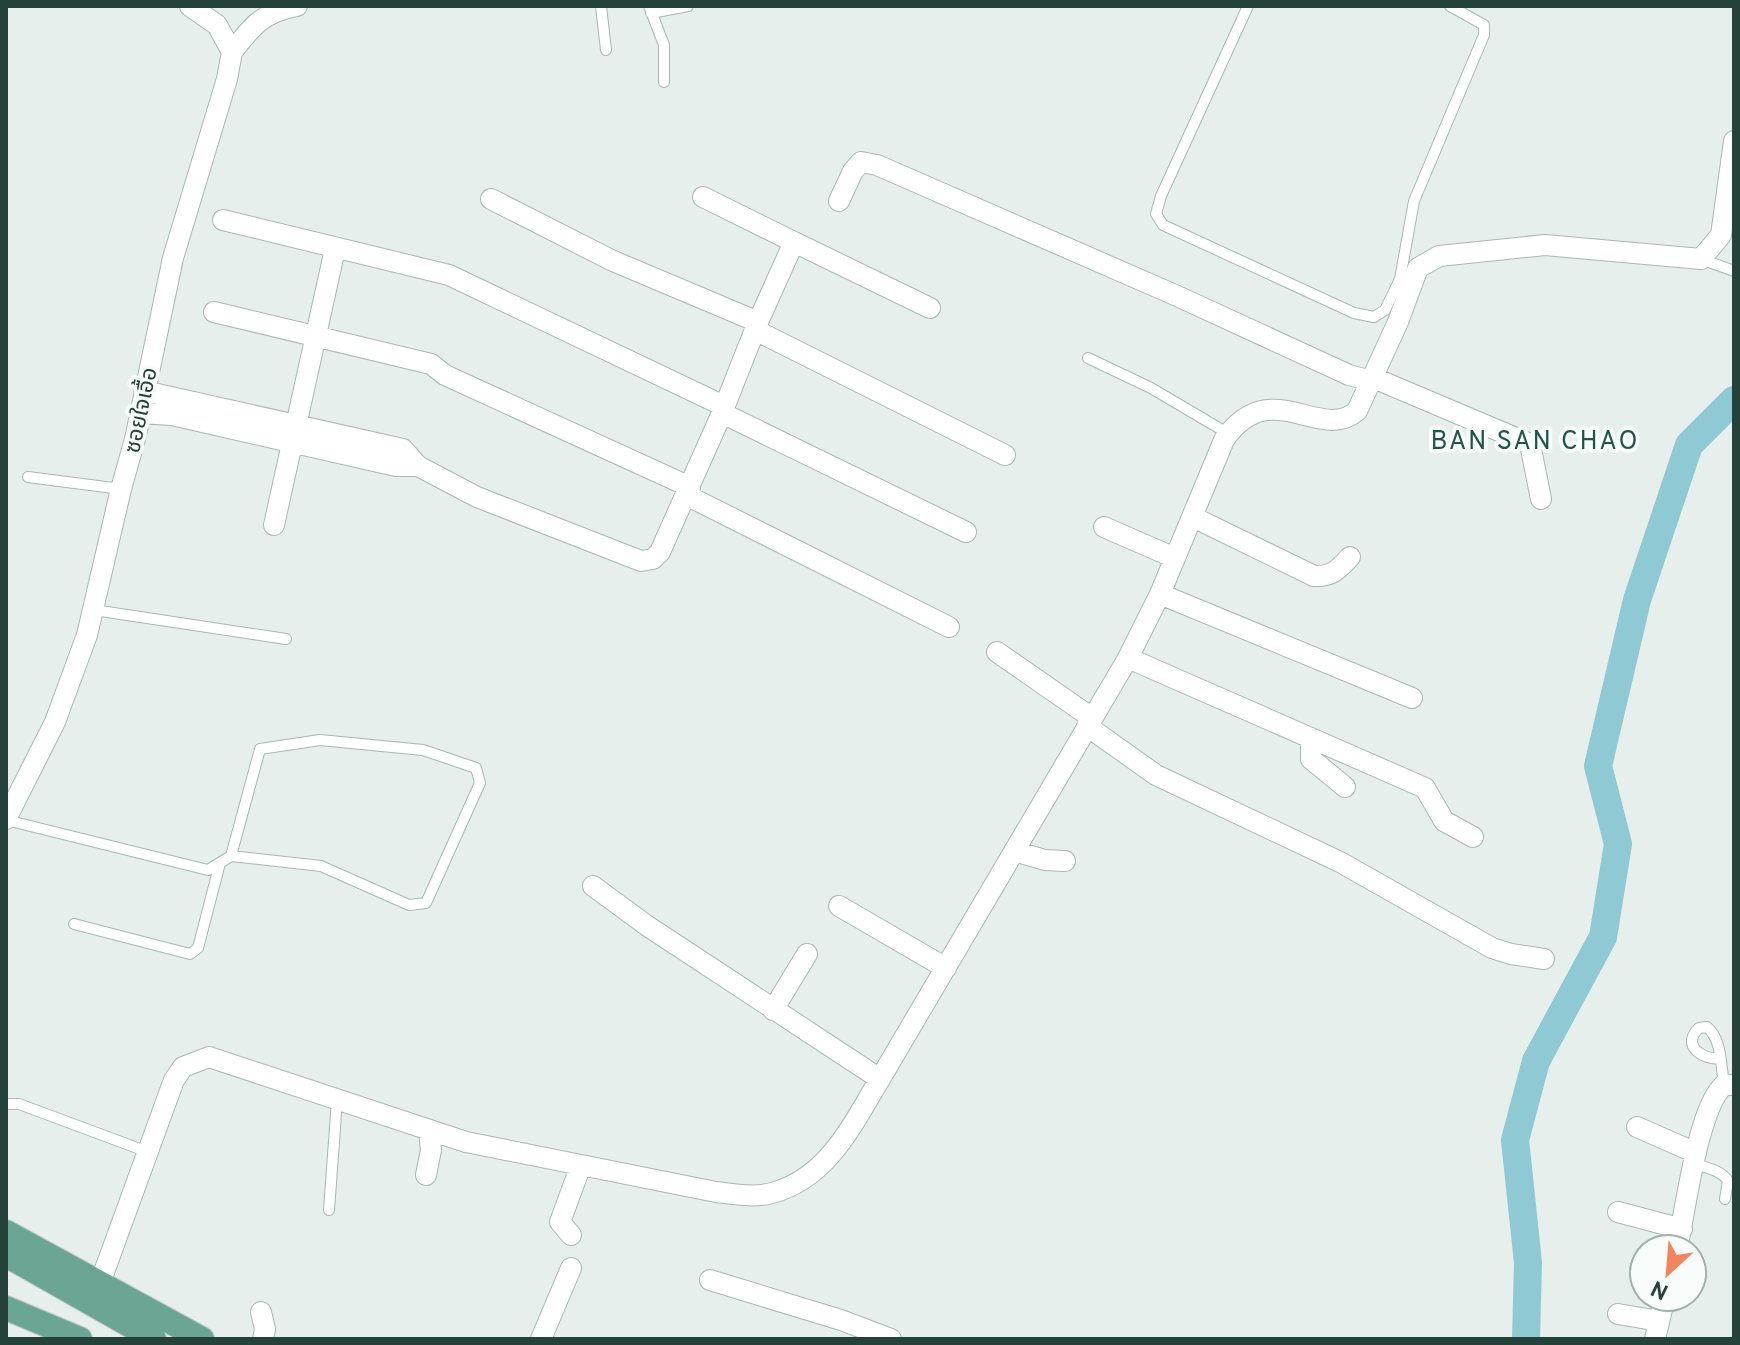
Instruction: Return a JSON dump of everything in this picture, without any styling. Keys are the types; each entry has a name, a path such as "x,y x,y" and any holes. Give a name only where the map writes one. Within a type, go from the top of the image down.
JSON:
{"main road":[{"path":"6,1232 202,1339"},
{"path":"8,1256 51,1257"},
{"path":"8,1256 154,1339"},
{"path":"135,1302 182,1339"},
{"path":"6,1308 80,1339"}],"street":[{"path":"190,6 218,16 232,52 259,20 297,6"},
{"name":"ซอยใจเอื้อ","path":"6,819 55,722 83,648 141,413 183,218 227,79 232,52"},
{"path":"100,1283 174,1080 183,1067 209,1057 466,1142 716,1192 747,1195 770,1193 797,1183 816,1171 837,1148 880,1079 1128,658 1160,594 1229,434 1248,415 1263,410 1280,409 1320,417 1350,417 1357,411 1398,322 1418,268 1439,256 1545,245 1701,259 1721,235 1734,141"},
{"path":"839,201 853,171 861,162 868,161 1349,375 1381,381 1530,444 1541,499"},
{"path":"703,197 930,308"},
{"path":"491,199 611,260 756,326 1005,455"},
{"path":"223,220 449,275 966,532"},
{"path":"144,391 396,466 418,466 477,497 641,561 653,559 660,552 688,491 794,242"},
{"path":"274,525 335,249"},
{"path":"214,312 431,364 445,375 688,491 949,627"},
{"path":"141,413 293,434"},
{"path":"1193,517 1314,576 1326,577 1350,557"},
{"path":"1104,527 1175,558"},
{"path":"1160,594 1412,698"},
{"path":"997,652 1156,775 1340,862 1492,948 1544,959"},
{"path":"1128,658 1425,788 1444,821 1473,837"},
{"path":"1311,738 1311,759 1345,787"},
{"path":"1014,851 1045,860 1065,861"},
{"path":"593,886 773,1010 880,1079"},
{"path":"839,906 946,968"},
{"path":"773,1010 807,954"},
{"path":"1681,1233 1696,1159 1715,1095 1729,1085"},
{"path":"1637,1127 1696,1159"},
{"path":"426,1175 431,1150 429,1131"},
{"path":"571,1235 560,1222 581,1165"},
{"path":"1618,1212 1682,1229"},
{"path":"541,1339 571,1268"},
{"path":"710,1280 841,1320 891,1339"},
{"path":"261,1312 265,1329 263,1339"},
{"path":"1618,1314 1657,1330"}],"lane":[{"path":"601,6 606,50"},
{"path":"664,82 664,45 650,10 688,6"},
{"path":"1248,6 1161,196 1156,214 1163,225 1211,249 1354,313 1374,317 1385,310 1400,279 1414,201 1484,35 1484,25 1450,6"},
{"path":"1701,259 1734,271"},
{"path":"1088,358 1151,388 1229,434"},
{"path":"28,477 121,489"},
{"path":"94,610 286,639"},
{"path":"6,819 208,870 231,856 321,866 409,905 426,903 480,783 476,768 423,750 320,740 260,749 231,856"},
{"path":"74,924 190,954 198,948 220,863"},
{"path":"1720,1059 1729,1085"},
{"path":"329,1210 337,1100"},
{"path":"6,1104 19,1104 148,1152"},
{"path":"1696,1159 1728,1181 1725,1199"}],"waterway":[{"path":"1526,1339 1528,1263 1515,1140 1536,1061 1603,937 1618,844 1598,766 1637,600 1689,445 1734,400"}],"district":[{"name":"BAN SAN CHAO","path":"1535,440"}]}
